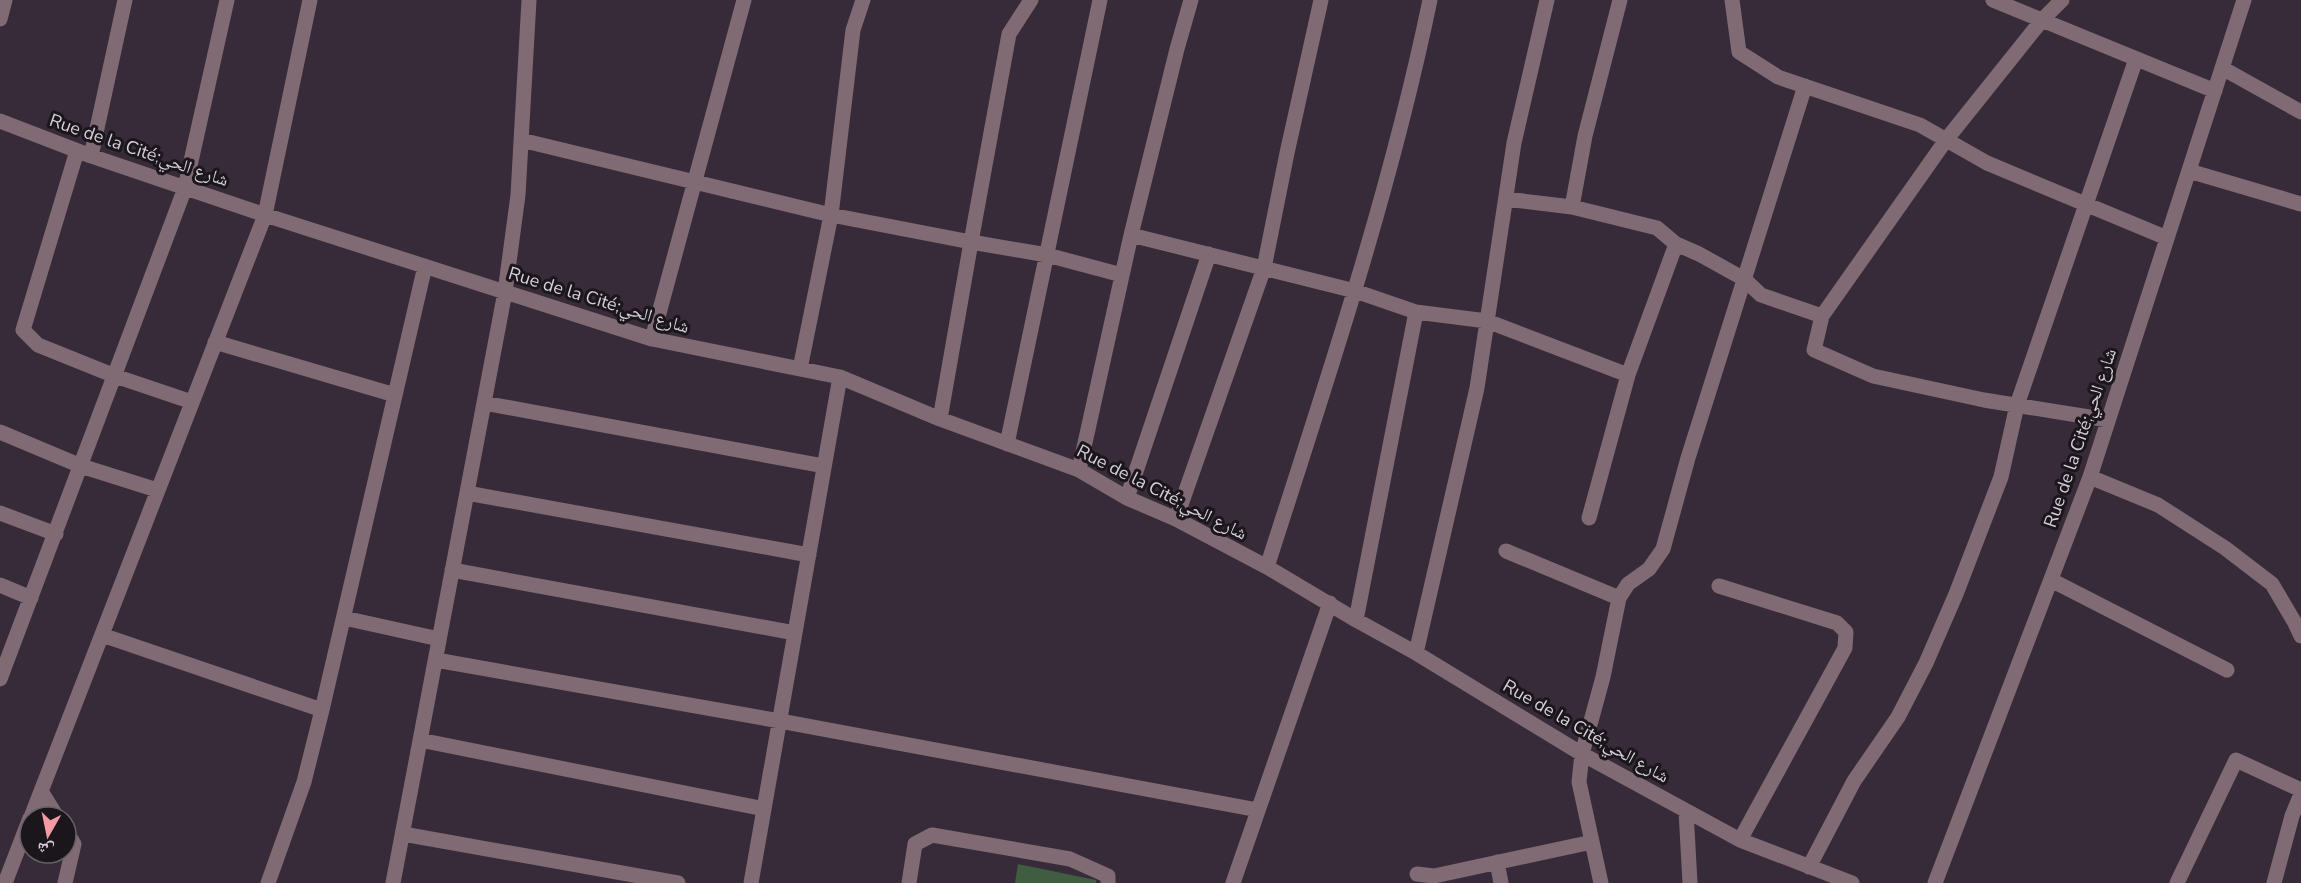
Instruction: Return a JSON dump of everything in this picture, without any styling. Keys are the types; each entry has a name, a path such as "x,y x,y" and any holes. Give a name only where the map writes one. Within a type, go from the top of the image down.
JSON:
{"street":[{"path":"0,18 5,0"},
{"path":"125,0 84,153 23,330 38,345 115,376 192,402"},
{"path":"0,679 185,188 227,0"},
{"path":"35,805 265,215 310,0"},
{"path":"393,883 505,292 518,195 529,0"},
{"path":"652,339 744,0"},
{"path":"800,369 831,214 853,30 863,0"},
{"path":"939,419 1009,34 1031,0"},
{"path":"1007,444 1100,0"},
{"path":"1079,470 1131,235 1191,0"},
{"path":"1176,519 1264,268 1321,0"},
{"path":"1267,567 1355,291 1413,82 1430,0"},
{"path":"1416,653 1478,388 1514,143 1547,0"},
{"path":"1572,207 1585,136 1620,0"},
{"path":"1732,0 1739,52 1778,76 1920,125 1987,163 2167,238"},
{"path":"1993,0 2215,91"},
{"path":"2062,0 2042,20 1946,140 1822,316 1814,350 1873,376 2017,405 2108,420"},
{"name":"Rue de la Cité;شارع الحي","path":"1935,883 2090,477 2244,0"},
{"path":"1809,867 1854,781 1898,717 1926,663 1956,594 2001,477 2017,405 2136,59"},
{"path":"2222,69 2301,112"},
{"path":"1601,883 1580,782 1582,754 1604,677 1619,597 1628,584 1649,569 1663,549 1688,458 1805,86"},
{"name":"Rue de la Cité;شارع الحي","path":"0,121 84,153 265,215 652,339 840,377 939,419 1079,470 1127,498 1176,519 1267,567 1416,653 1582,754 1740,840 1852,883"},
{"path":"521,140 831,214 1047,255 1122,275"},
{"path":"2189,171 2301,204"},
{"path":"1506,199 1572,207 1657,228 1676,244 1744,279 1761,295 1822,316"},
{"path":"1131,235 1355,291 1416,312 1487,321 1628,375"},
{"path":"1589,518 1628,375 1676,244"},
{"path":"1127,498 1209,254"},
{"path":"268,883 304,782 425,266"},
{"path":"1356,620 1416,312"},
{"path":"215,342 395,395"},
{"path":"751,883 840,377"},
{"path":"484,403 824,466"},
{"path":"0,432 81,466 158,490"},
{"path":"2090,477 2158,505 2225,548 2272,584 2301,636"},
{"path":"467,492 809,555"},
{"path":"0,513 56,534"},
{"path":"1506,551 1619,597"},
{"path":"452,570 795,633"},
{"path":"2051,580 2227,670"},
{"path":"0,585 31,598"},
{"path":"1719,586 1837,623 1846,632 1845,648 1740,840"},
{"path":"1237,882 1258,810 1330,603"},
{"path":"344,618 440,639"},
{"path":"102,634 322,710"},
{"path":"436,660 1258,810"},
{"path":"420,740 764,809"},
{"path":"2177,883 2236,760 2301,792 2292,816 2274,883"},
{"path":"40,791 49,805"},
{"path":"1686,811 1690,883"},
{"path":"403,834 678,883"},
{"path":"909,883 915,844 932,835 1070,859 1108,876 1108,883"},
{"path":"1417,874 1434,876 1592,842"},
{"path":"5,883 18,849"},
{"path":"1497,862 1501,883"},
{"path":"65,883 69,865"}],"green space":[{"path":"1018,864 1096,880 1096,883 1015,883"}]}
